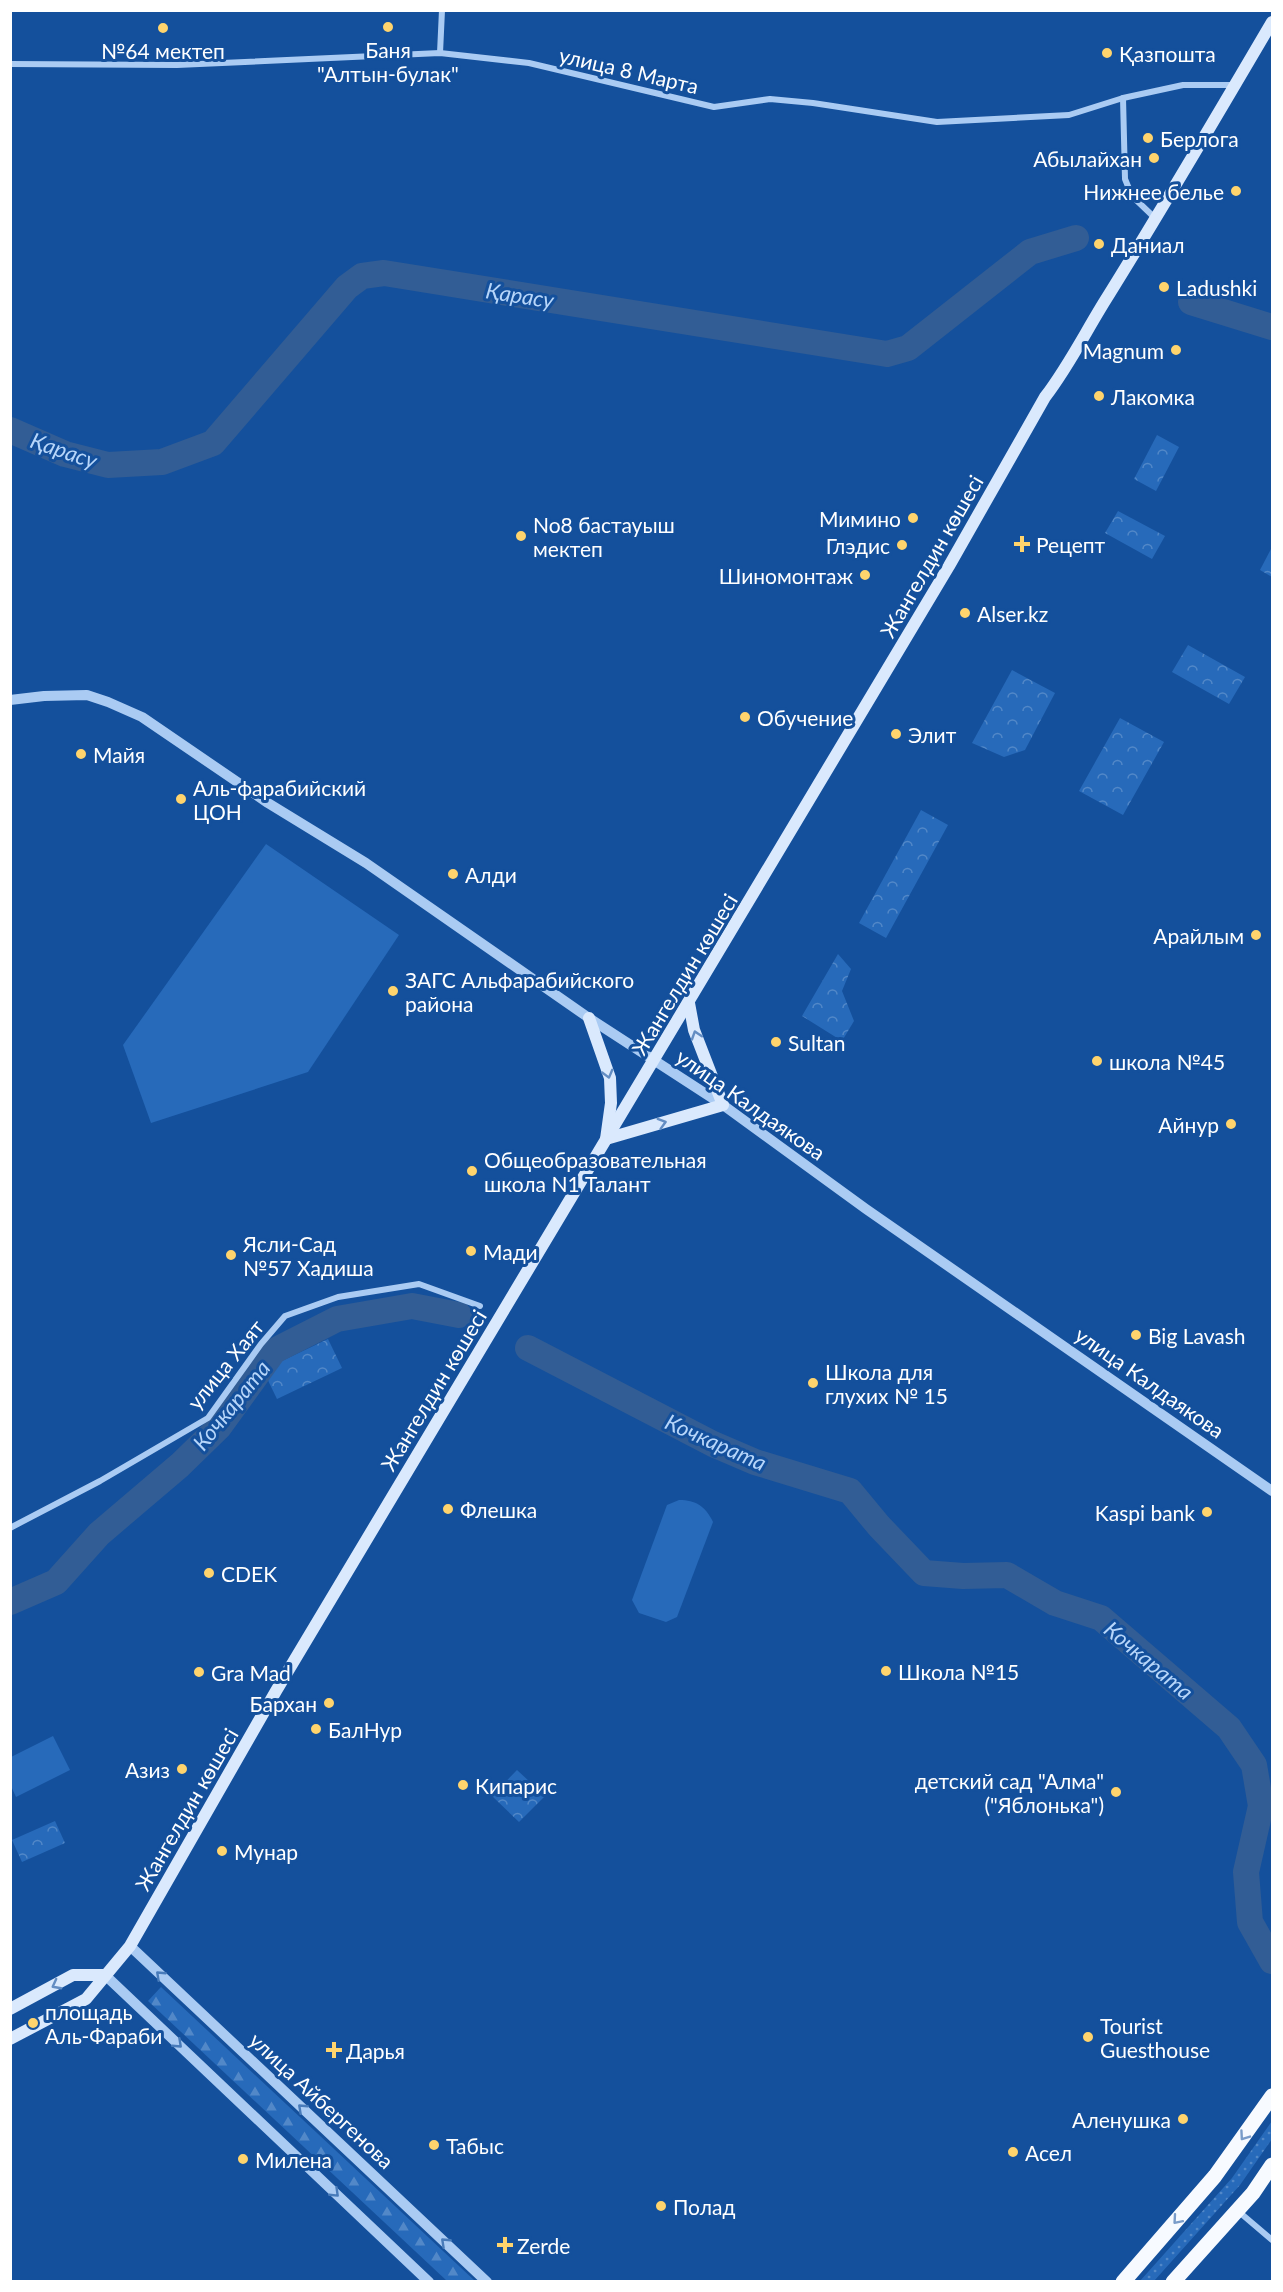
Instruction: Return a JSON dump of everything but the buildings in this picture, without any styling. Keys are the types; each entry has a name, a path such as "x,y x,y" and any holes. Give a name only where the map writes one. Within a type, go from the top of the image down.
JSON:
{"main road":[{"name":"Жангелдин көшесі","path":"130,1946 276,1691 949,566 1045,397 1058,380 1156,219 1272,22"},
{"path":"589,1018 610,1078 611,1103 606,1139 723,1105 694,1030 689,1003"},
{"path":"10,2039 86,1999 130,1946"},
{"path":"10,2009 74,1975 105,1975"},
{"path":"1123,2282 1215,2176 1272,2096"},
{"path":"1173,2282 1238,2210 1272,2165"}],"street":[{"path":"440,53 442,10"},
{"name":"улица 8 Марта","path":"10,64 177,65 440,53 529,63 714,108 770,99 813,103 936,122 1069,115 1123,98 1183,85 1235,85"},
{"path":"1123,98 1125,179 1132,196 1156,219"},
{"name":"улица Калдаякова","path":"10,700 87,695 142,717 268,803 366,863 589,1018 723,1105 866,1209 1272,1491"},
{"name":"улица Хаят","path":"10,1528 100,1481 208,1418 261,1344 285,1316 338,1297 419,1284 480,1306"},
{"name":"улица Айбергенова","path":"130,1946 487,2282"},
{"path":"105,1975 429,2282"},
{"path":"1238,2210 1272,2240"}],"green space":[{"path":"1157,435 1179,447 1156,491 1134,479"},
{"path":"1118,511 1165,536 1152,559 1105,533"},
{"path":"1272,550 1272,577 1260,570"},
{"path":"1188,645 1245,677 1229,704 1172,672"},
{"path":"1012,670 1055,693 1025,750 1004,757 972,743"},
{"path":"1120,718 1164,742 1123,815 1079,791"},
{"path":"921,810 948,825 886,938 859,923"},
{"path":"266,844 399,935 308,1072 151,1123 123,1045"},
{"path":"838,954 851,969 842,991 854,1021 842,1041 802,1016"},
{"path":"328,1339 342,1368 277,1399 263,1370"},
{"path":"679,1500 699,1505 713,1522 677,1617 666,1622 639,1613 632,1600 667,1505"},
{"path":"53,1736 70,1770 16,1797 11,1786 11,1757"},
{"path":"517,1770 545,1796 519,1822 492,1796"},
{"path":"55,1821 65,1843 22,1862 12,1840"},
{"path":"161,1987 475,2281 447,2281 148,2001"},
{"path":"1272,2121 1272,2139 1240,2185 1154,2281 1140,2281 1232,2178"}],"waterway":[{"name":"Қарасу","path":"10,430 65,454 108,465 162,462 213,443 347,287 362,276 384,273 887,354 908,348 1030,252 1076,238"},
{"name":"Қарасу","path":"1191,302 1272,327"},
{"name":"Кочкарата","path":"10,1602 56,1582 99,1534 180,1465 219,1427 274,1351 337,1319 412,1306 459,1315"},
{"name":"Кочкарата","path":"528,1348 713,1444 755,1462 850,1491 879,1526 924,1573 963,1576 1007,1575 1055,1603 1101,1618 1229,1728 1254,1765 1261,1806 1246,1872 1250,1922 1272,1961"}],"place":[{"name":"Баня \"Алтын-булак\"","path":"388,27"},
{"name":"№64 мектеп","path":"163,28"},
{"name":"Қазпошта","path":"1107,53"},
{"name":"Берлога","path":"1148,138"},
{"name":"Абылайхан","path":"1154,158"},
{"name":"Нижнее белье","path":"1236,191"},
{"name":"Даниал","path":"1099,244"},
{"name":"Ladushki","path":"1164,287"},
{"name":"Magnum","path":"1176,350"},
{"name":"Лакомка","path":"1099,396"},
{"name":"Мимино","path":"913,518"},
{"name":"No8 бастауыш мектеп","path":"521,536"},
{"name":"Рецепт","path":"1022,544"},
{"name":"Глэдис","path":"902,545"},
{"name":"Шиномонтаж","path":"865,575"},
{"name":"Alser.kz","path":"965,613"},
{"name":"Обучение","path":"745,717"},
{"name":"Элит","path":"896,734"},
{"name":"Майя","path":"81,754"},
{"name":"Аль-фарабийский ЦОН","path":"181,799"},
{"name":"Алди","path":"453,874"},
{"name":"Арайлым","path":"1256,935"},
{"name":"ЗАГС Альфарабийского района","path":"393,991"},
{"name":"Sultan","path":"776,1042"},
{"name":"школа №45","path":"1097,1061"},
{"name":"Айнур","path":"1231,1124"},
{"name":"Общеобразовательная школа N1 Талант","path":"472,1171"},
{"name":"Мади","path":"471,1251"},
{"name":"Ясли-Сад №57 Хадиша","path":"231,1255"},
{"name":"Big Lavash","path":"1136,1335"},
{"name":"Школа для глухих № 15","path":"813,1383"},
{"name":"Флешка","path":"448,1509"},
{"name":"Kaspi bank","path":"1207,1512"},
{"name":"CDEK","path":"209,1573"},
{"name":"Школа №15","path":"886,1671"},
{"name":"Gra Mad","path":"199,1672"},
{"name":"Бархан","path":"329,1703"},
{"name":"БалНур","path":"316,1729"},
{"name":"Азиз","path":"182,1769"},
{"name":"Кипарис","path":"463,1785"},
{"name":"детский сад \"Алма\" (\"Яблонька\")","path":"1116,1792"},
{"name":"Мунар","path":"222,1851"},
{"name":"площадь Аль-Фараби","path":"33,2023"},
{"name":"Tourist Guesthouse","path":"1088,2037"},
{"name":"Дарья","path":"334,2050"},
{"name":"Аленушка","path":"1183,2119"},
{"name":"Табыс","path":"434,2145"},
{"name":"Асел","path":"1013,2152"},
{"name":"Милена","path":"243,2159"},
{"name":"Полад","path":"661,2206"},
{"name":"Zerde","path":"505,2245"}]}
